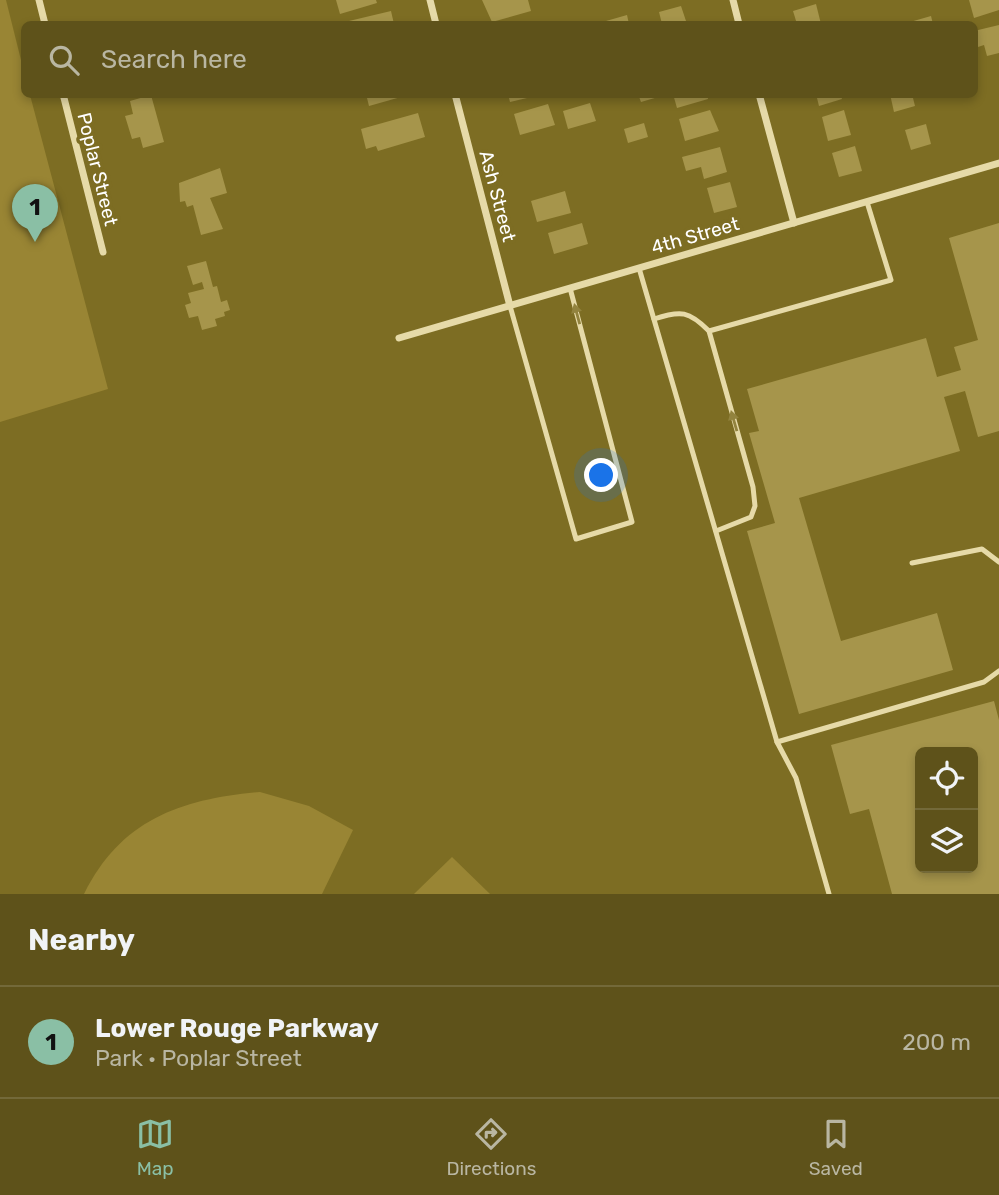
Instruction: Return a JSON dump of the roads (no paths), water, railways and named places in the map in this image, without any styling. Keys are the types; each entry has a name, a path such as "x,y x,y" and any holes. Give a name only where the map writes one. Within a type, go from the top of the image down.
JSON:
{"street":[{"path":"39,0 44,21"},
{"path":"430,0 435,21"},
{"path":"733,0 739,21"},
{"name":"Poplar Street","path":"64,98 103,252"},
{"name":"Ash Street","path":"456,98 510,306"},
{"path":"760,98 794,223"},
{"name":"4th Street","path":"399,338 999,163"}],"lane":[{"path":"709,331 891,279 867,202"},
{"path":"639,268 777,742 796,778 829,894"},
{"path":"510,306 576,539 632,522 570,288"},
{"path":"654,319 672,313 692,315 709,331 753,487 755,506 751,516 716,531"},
{"path":"912,563 982,549 999,562"},
{"path":"777,742 984,682 999,671"}],"place":[{"name":"Lower Rouge Parkway","path":"35,242"}]}
